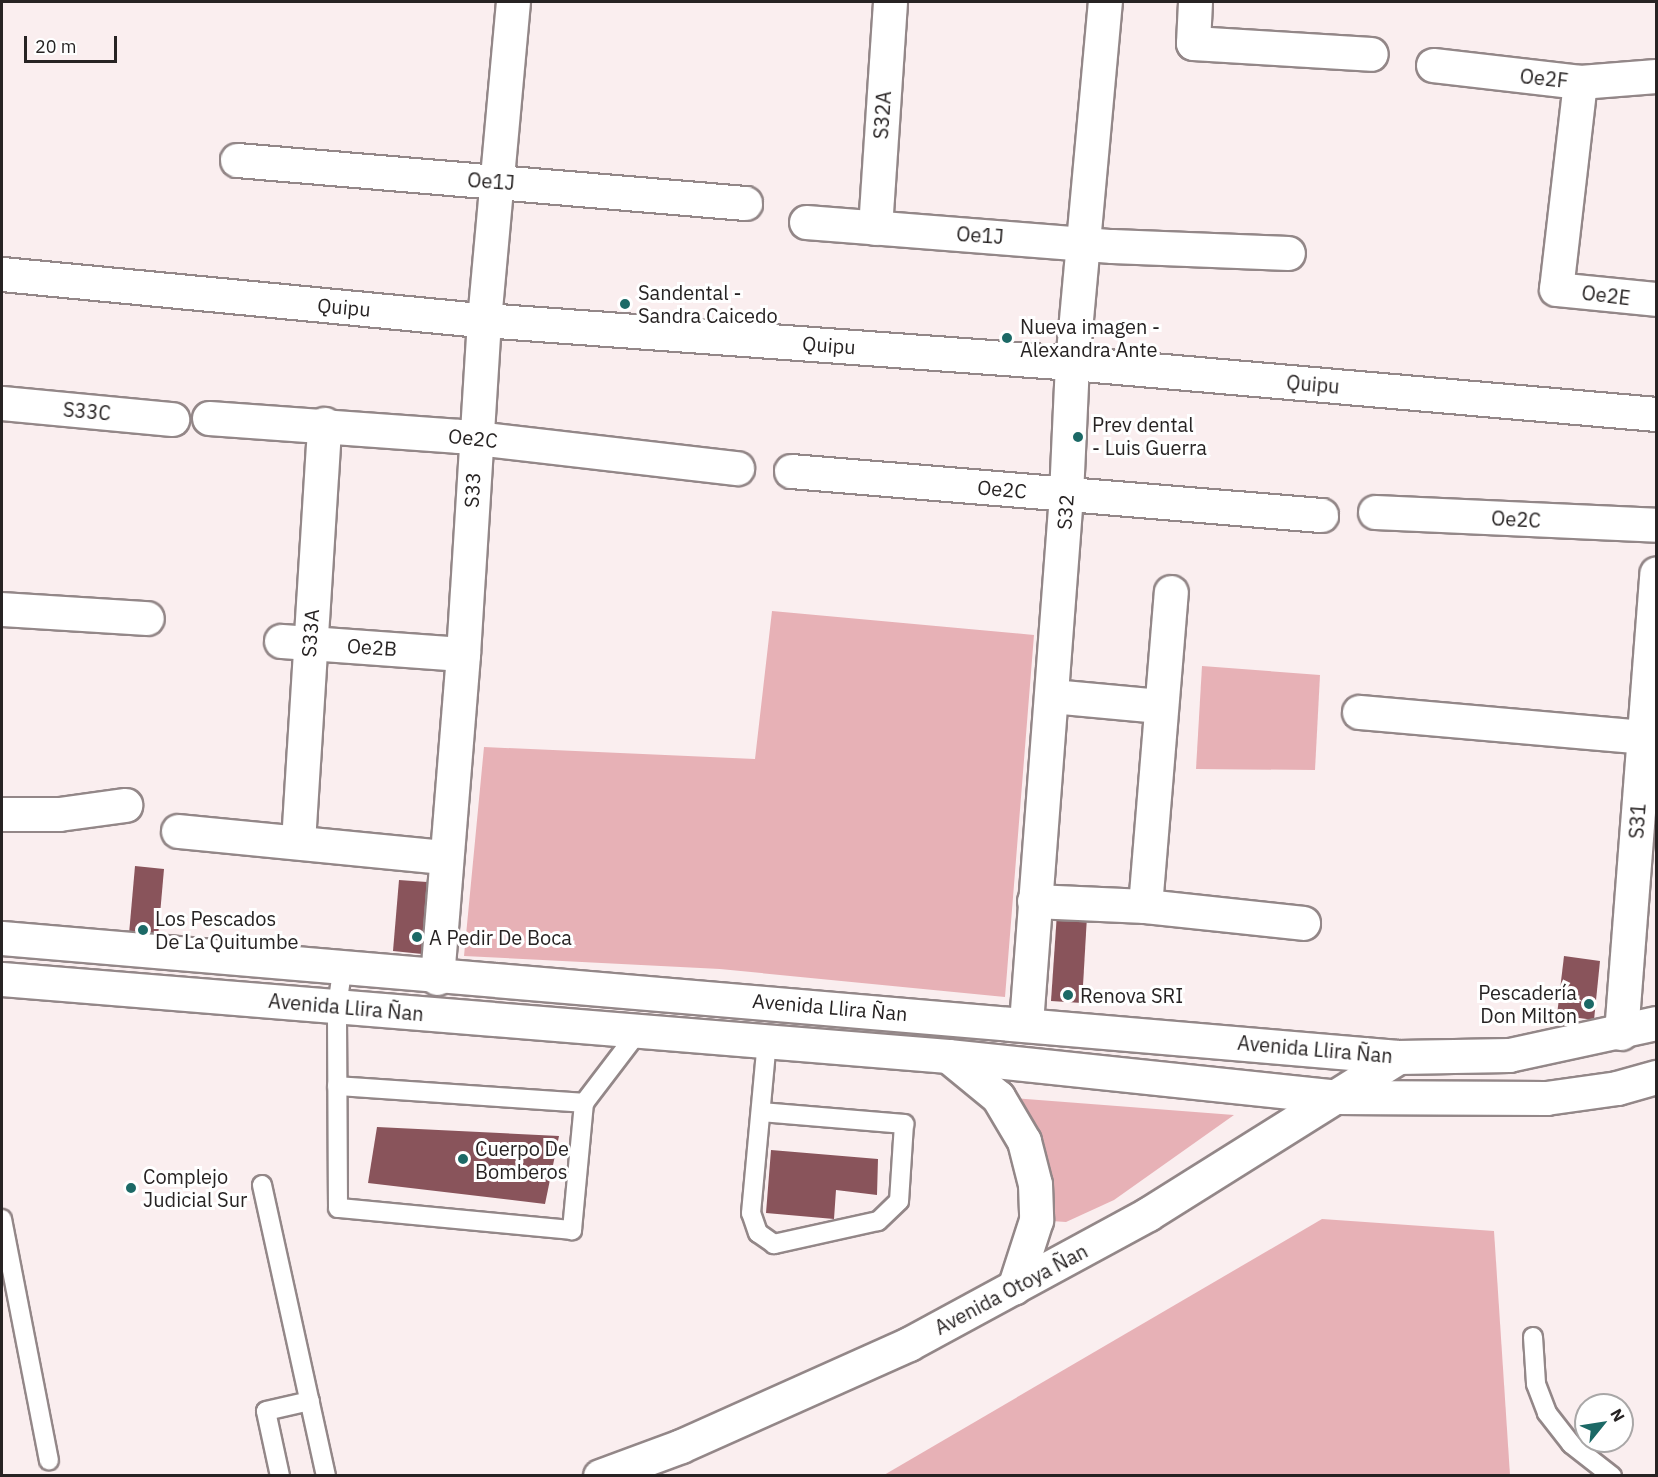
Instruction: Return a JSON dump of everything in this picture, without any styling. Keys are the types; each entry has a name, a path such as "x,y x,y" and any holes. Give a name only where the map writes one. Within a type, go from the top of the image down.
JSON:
{"street":[{"name":"S33","path":"437,978 463,654 484,320 499,182 513,2"},
{"name":"S32A","path":"875,228 890,2"},
{"name":"S32","path":"1026,1023 1052,696 1066,495 1072,363 1105,2"},
{"path":"1195,2 1193,43 1371,54"},
{"name":"Oe2F","path":"1433,65 1580,82 1656,76"},
{"name":"Oe2E","path":"1580,82 1556,289 1656,299"},
{"name":"Oe1J","path":"237,160 745,203"},
{"name":"Oe1J","path":"806,222 1083,243 1288,253"},
{"name":"Quipu","path":"2,274 484,320 1072,363 1656,414"},
{"name":"S33C","path":"2,403 172,419"},
{"name":"Oe2C","path":"209,418 324,424 475,438 737,468"},
{"name":"S33A","path":"298,842 295,642 324,424"},
{"name":"Oe2C","path":"791,471 1321,515"},
{"name":"Oe2C","path":"1376,512 1656,525"},
{"name":"S31","path":"1621,1033 1656,573"},
{"path":"1145,906 1171,592"},
{"path":"2,609 147,618"},
{"name":"Oe2B","path":"295,642 463,654"},
{"path":"1052,696 1160,706"},
{"path":"1359,712 1644,737"},
{"path":"2,814 59,814 125,805"},
{"path":"178,831 445,857"},
{"path":"1034,901 1145,906 1303,923"},
{"name":"Avenida Llira Ñan","path":"2,938 342,970 1026,1023 1398,1057 1509,1055 1621,1033 1656,1023"},
{"name":"Avenida Llira Ñan","path":"2,979 948,1056 1336,1097 1546,1098 1617,1088 1656,1077"},
{"path":"948,1056 998,1097 1024,1141 1035,1184 1036,1220 1014,1288"},
{"name":"Avenida Otoya Ñan","path":"600,1476 789,1400 909,1344 1148,1214 1398,1057"}],"lane":[{"path":"342,970 337,1007 338,1208 572,1230 584,1103 638,1032"},
{"path":"760,1112 904,1124 899,1201 878,1221 774,1244 758,1233 751,1213 760,1112 767,1042"},
{"path":"337,1086 584,1103"},
{"path":"262,1185 326,1476"},
{"path":"2,1219 50,1460"},
{"path":"1533,1337 1536,1384 1547,1413 1571,1444 1612,1476"},
{"path":"280,1476 266,1411 309,1401"}],"shaded area":[{"path":"772,611 1034,635 1005,997 720,969 464,956 484,747 755,759"},
{"path":"1202,666 1320,675 1315,770 1196,769"},
{"path":"998,1097 1234,1115 1114,1200 1066,1222 1036,1220"},
{"path":"1322,1219 1494,1231 1510,1475 884,1475"}],"building":[{"path":"135,866 164,869 158,937 129,934"},
{"path":"399,880 427,882 422,954 393,951"},
{"path":"1057,913 1087,916 1082,1003 1051,1001"},
{"path":"1564,956 1600,961 1594,1020 1557,1015"},
{"name":"Cuerpo De Bomberos","path":"377,1127 559,1136 545,1204 368,1183"},
{"path":"771,1150 878,1159 877,1195 836,1190 834,1219 766,1213"}],"place":[{"name":"Sandental - Sandra Caicedo","path":"625,304"},
{"name":"Nueva imagen - Alexandra Ante","path":"1007,338"},
{"name":"Prev dental - Luis Guerra","path":"1078,437"},
{"name":"Los Pescados De La Quitumbe","path":"143,930"},
{"name":"A Pedir De Boca","path":"417,937"},
{"name":"Renova SRI","path":"1068,995"},
{"name":"Pescadería Don Milton","path":"1589,1004"},
{"name":"Cuerpo De Bomberos","path":"463,1159"},
{"name":"Complejo Judicial Sur","path":"131,1188"}]}
